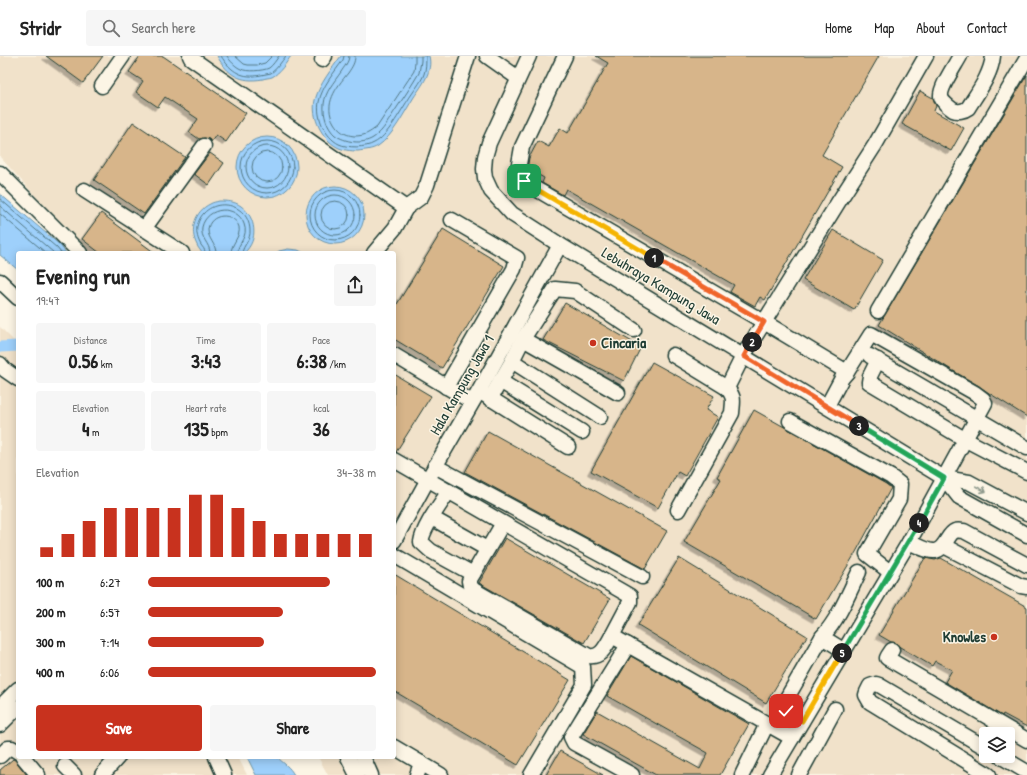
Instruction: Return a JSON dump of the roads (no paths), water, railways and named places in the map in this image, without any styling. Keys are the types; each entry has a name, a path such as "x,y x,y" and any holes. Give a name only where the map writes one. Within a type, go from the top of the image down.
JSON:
{"street":[{"path":"102,86 123,56"},
{"path":"190,56 406,208"},
{"path":"376,251 394,228 406,208 421,196 427,186 468,56"},
{"path":"487,56 518,78"},
{"name":"Lebuhraya Kampung Jawa","path":"528,56 489,143 485,157 485,178 491,191 512,214 560,245 944,478 959,497 1027,535"},
{"path":"565,56 522,147 519,164 520,175 524,181 847,372"},
{"path":"726,388 764,322 875,144 926,56"},
{"path":"960,56 943,87 941,95 942,100 954,110 965,111 988,76 993,56"},
{"path":"878,311 1027,58"},
{"path":"144,229 204,146"},
{"path":"0,173 78,251"},
{"path":"84,190 179,251"},
{"path":"446,387 514,269 517,258 452,220"},
{"name":"Hala Kampung Jawa 1","path":"396,537 435,466 480,397 560,245"},
{"path":"0,281 16,296"},
{"path":"480,397 500,381 523,339 555,289 575,291 634,330"},
{"path":"770,775 909,542 985,403 976,393 871,334 842,378 826,406"},
{"path":"523,339 618,393"},
{"path":"861,351 1027,448"},
{"path":"673,355 726,388 732,395 733,402 732,413 678,510"},
{"path":"396,356 446,387 480,397 568,447"},
{"path":"878,360 870,376 869,382 966,440 1027,472"},
{"path":"512,361 600,418"},
{"path":"0,364 5,370 16,378"},
{"path":"500,381 582,432"},
{"path":"790,421 891,477 900,484 899,498 867,554 890,572"},
{"path":"396,462 449,491 630,596 630,602 612,636 598,655 589,656 474,590 470,586 469,581 503,523"},
{"path":"435,466 642,577"},
{"name":"Lebuhraya Kampung Jawa","path":"944,478 969,482 1027,513"},
{"path":"449,491 422,536 421,542 430,551 473,574"},
{"path":"432,518 487,550"},
{"path":"943,549 952,532 964,531 1027,565"},
{"path":"909,542 934,551 943,549 1021,586 1027,587"},
{"path":"396,556 583,667 584,685 531,775"},
{"path":"802,721 786,711 784,703 822,637 843,607 859,572"},
{"path":"612,636 792,738"},
{"path":"822,637 844,650"},
{"path":"628,645 571,737 574,743 632,775"},
{"path":"892,650 887,658 1027,740"},
{"path":"979,744 879,685 876,684 870,686 867,692 866,695 870,702 989,775"},
{"path":"0,706 16,690"},
{"path":"0,725 16,709"},
{"path":"799,775 835,709"},
{"path":"742,775 767,724"},
{"path":"0,756 8,748 12,748 16,751"},
{"path":"396,749 419,769 441,775"},
{"path":"25,759 38,775"},
{"path":"102,775 116,759"},
{"path":"217,759 223,774"},
{"path":"349,759 357,775"},
{"path":"364,759 371,775"},
{"path":"1012,763 1027,772"}],"water":[{"path":"217,56 291,56 283,68 275,75 263,79 248,80 230,73"},
{"path":"341,56 429,56 430,62 428,73 402,117 383,142 368,150 358,151 339,148 322,133 316,120 314,107 317,94 326,77"},
{"path":"267,137 284,142 292,150 297,167 292,184 284,192 267,197 250,192 242,184 237,167 242,150 250,142"},
{"path":"329,186 341,186 356,194 364,209 364,221 356,236 341,244 329,244 314,236 306,221 306,209 314,194"},
{"path":"0,194 60,245 64,251 16,251 16,268 0,255"},
{"path":"219,201 236,203 241,206 250,216 254,229 254,235 249,248 246,251 201,251 197,246 194,227 197,216 205,207"},
{"path":"288,249 300,251 279,251"},
{"path":"248,759 279,759 294,775 256,775"}],"waterway":[{"path":"0,347 16,346"}],"place":[{"name":"Cincaria","path":"593,343"},
{"name":"Knowles","path":"994,637"}]}
